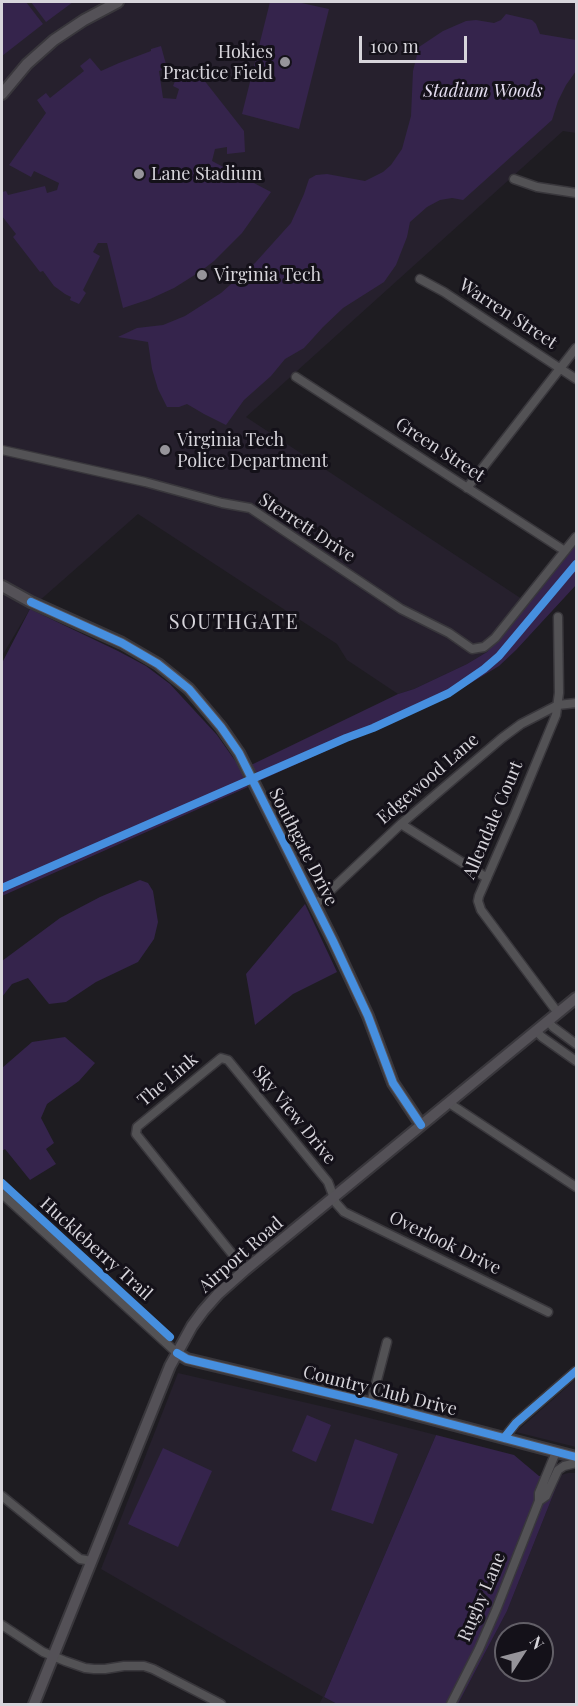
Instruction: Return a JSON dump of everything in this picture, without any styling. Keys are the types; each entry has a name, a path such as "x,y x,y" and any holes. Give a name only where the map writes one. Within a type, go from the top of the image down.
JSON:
{"street":[{"path":"2,94 27,64 54,40 84,20 118,2"},
{"path":"513,179 537,187 576,193"},
{"name":"Warren Street","path":"420,279 444,292 576,379"},
{"path":"467,488 576,348"},
{"name":"Green Street","path":"296,377 565,551"},
{"name":"Sterrett Drive","path":"2,450 250,508 401,609 449,633 472,649 484,647 495,638 565,551"},
{"path":"565,551 576,537"},
{"name":"Southgate Drive","path":"2,586 31,602 142,653 170,673 200,701 221,727 239,753 315,904 355,987 393,1083 421,1125"},
{"name":"Allendale Court","path":"558,617 556,716 478,901 481,910 558,1013"},
{"name":"Edgewood Lane","path":"315,904 400,824 502,738 521,724 558,705 576,703"},
{"path":"400,824 487,878"},
{"name":"Airport Road","path":"34,1704 157,1399 177,1353 203,1311 245,1270 576,998"},
{"path":"548,1021 576,1044"},
{"path":"536,1031 576,1061"},
{"name":"The Link","path":"225,1058 219,1059 137,1127 135,1132 245,1270"},
{"name":"Sky View Drive","path":"225,1058 328,1182 334,1197"},
{"path":"449,1103 576,1186"},
{"path":"2,1194 177,1353"},
{"name":"Overlook Drive","path":"334,1197 344,1212 548,1312"},
{"path":"370,1403 387,1342"},
{"name":"Country Club Drive","path":"177,1353 187,1359 370,1403 576,1457"},
{"path":"504,1438 516,1423 576,1371"},
{"name":"Rugby Lane","path":"451,1704 479,1649 539,1501 556,1452"},
{"name":"Rugby Lane","path":"539,1501 546,1496 558,1470 576,1463"},
{"path":"2,1496 80,1559 92,1561"},
{"path":"2,1625 43,1652 85,1668 144,1666 220,1704"}],"shaded area":[{"name":"Virginia Tech","path":"2,2 576,2 576,133 563,131 246,417 528,603 487,652 467,664 398,694 347,660 337,644 138,514 30,609 2,656"},
{"path":"178,1373 436,1435 324,1697 337,1704 319,1704 323,1697 101,1569"},
{"path":"576,1379 576,1447 516,1432"},
{"path":"576,1473 576,1704 458,1704 494,1636 494,1682 554,1682 554,1622 501,1622 561,1475"}],"green space":[{"path":"2,2 26,2 43,24 2,56"},
{"path":"31,2 73,2 46,22"},
{"name":"Hokies Practice Field","path":"270,2 297,2 329,9 299,129 242,114"},
{"name":"Stadium Woods","path":"506,14 532,20 540,34 576,40 576,71 558,101 552,120 463,200 452,198 440,200 427,207 410,222 396,265 384,282 343,308 304,348 285,359 271,376 244,400 226,425 187,404 167,407 152,369 148,342 118,337 137,328 163,325 185,316 221,293 255,263 291,223 309,179 316,175 327,174 365,181 383,172 402,149 411,116 413,71 419,47 443,31 466,21 494,23"},
{"name":"Lane Stadium","path":"161,46 167,68 159,71 163,98 176,99 179,89 173,86 180,69 200,75 244,131 245,152 227,154 227,147 215,149 212,161 271,192 242,233 214,261 174,288 123,308 107,243 98,243 93,252 100,256 83,290 86,293 79,304 70,300 71,297 54,286 43,271 40,272 13,237 16,234 2,216 2,192 6,191 8,195 45,186 47,193 57,190 59,183 34,171 31,177 9,165 46,113 37,100 46,93 50,98 84,71 80,66 90,58 101,71"},
{"path":"576,543 576,585 499,666 446,698 259,781 251,765 398,694 467,664 487,652"},
{"path":"30,609 146,666 170,684 217,735 241,769 248,787 2,896 2,663"},
{"path":"140,880 148,883 153,891 158,922 154,939 138,962 96,982 66,1002 49,1004 28,978 12,984 2,997 2,961 60,918 100,897"},
{"path":"305,904 337,972 293,994 255,1025 246,974"},
{"path":"65,1037 95,1063 79,1081 47,1104 41,1118 54,1143 46,1149 56,1164 30,1180 5,1149 2,1151 2,1068 32,1042"},
{"path":"307,1415 331,1425 316,1462 292,1451"},
{"path":"436,1435 514,1455 539,1476 561,1475 507,1611 501,1622 494,1622 494,1636 458,1704 337,1704 324,1697"},
{"path":"355,1439 398,1454 373,1524 331,1510"},
{"path":"163,1448 212,1471 178,1547 128,1524"}],"cycle path":[{"path":"2,888 449,693 499,656 576,564"},
{"path":"31,602 122,643 158,664 189,689 221,727 239,753 333,941 368,1016 393,1083 421,1125"},
{"name":"Huckleberry Trail","path":"2,1183 170,1337"},
{"path":"177,1353 187,1359 371,1403 576,1457"},
{"path":"504,1438 516,1423 576,1371"}],"place":[{"name":"Hokies Practice Field","path":"285,62"},
{"name":"Lane Stadium","path":"139,174"},
{"name":"Virginia Tech","path":"202,275"},
{"name":"Virginia Tech Police Department","path":"165,450"}],"district":[{"name":"SOUTHGATE","path":"234,623"}]}
